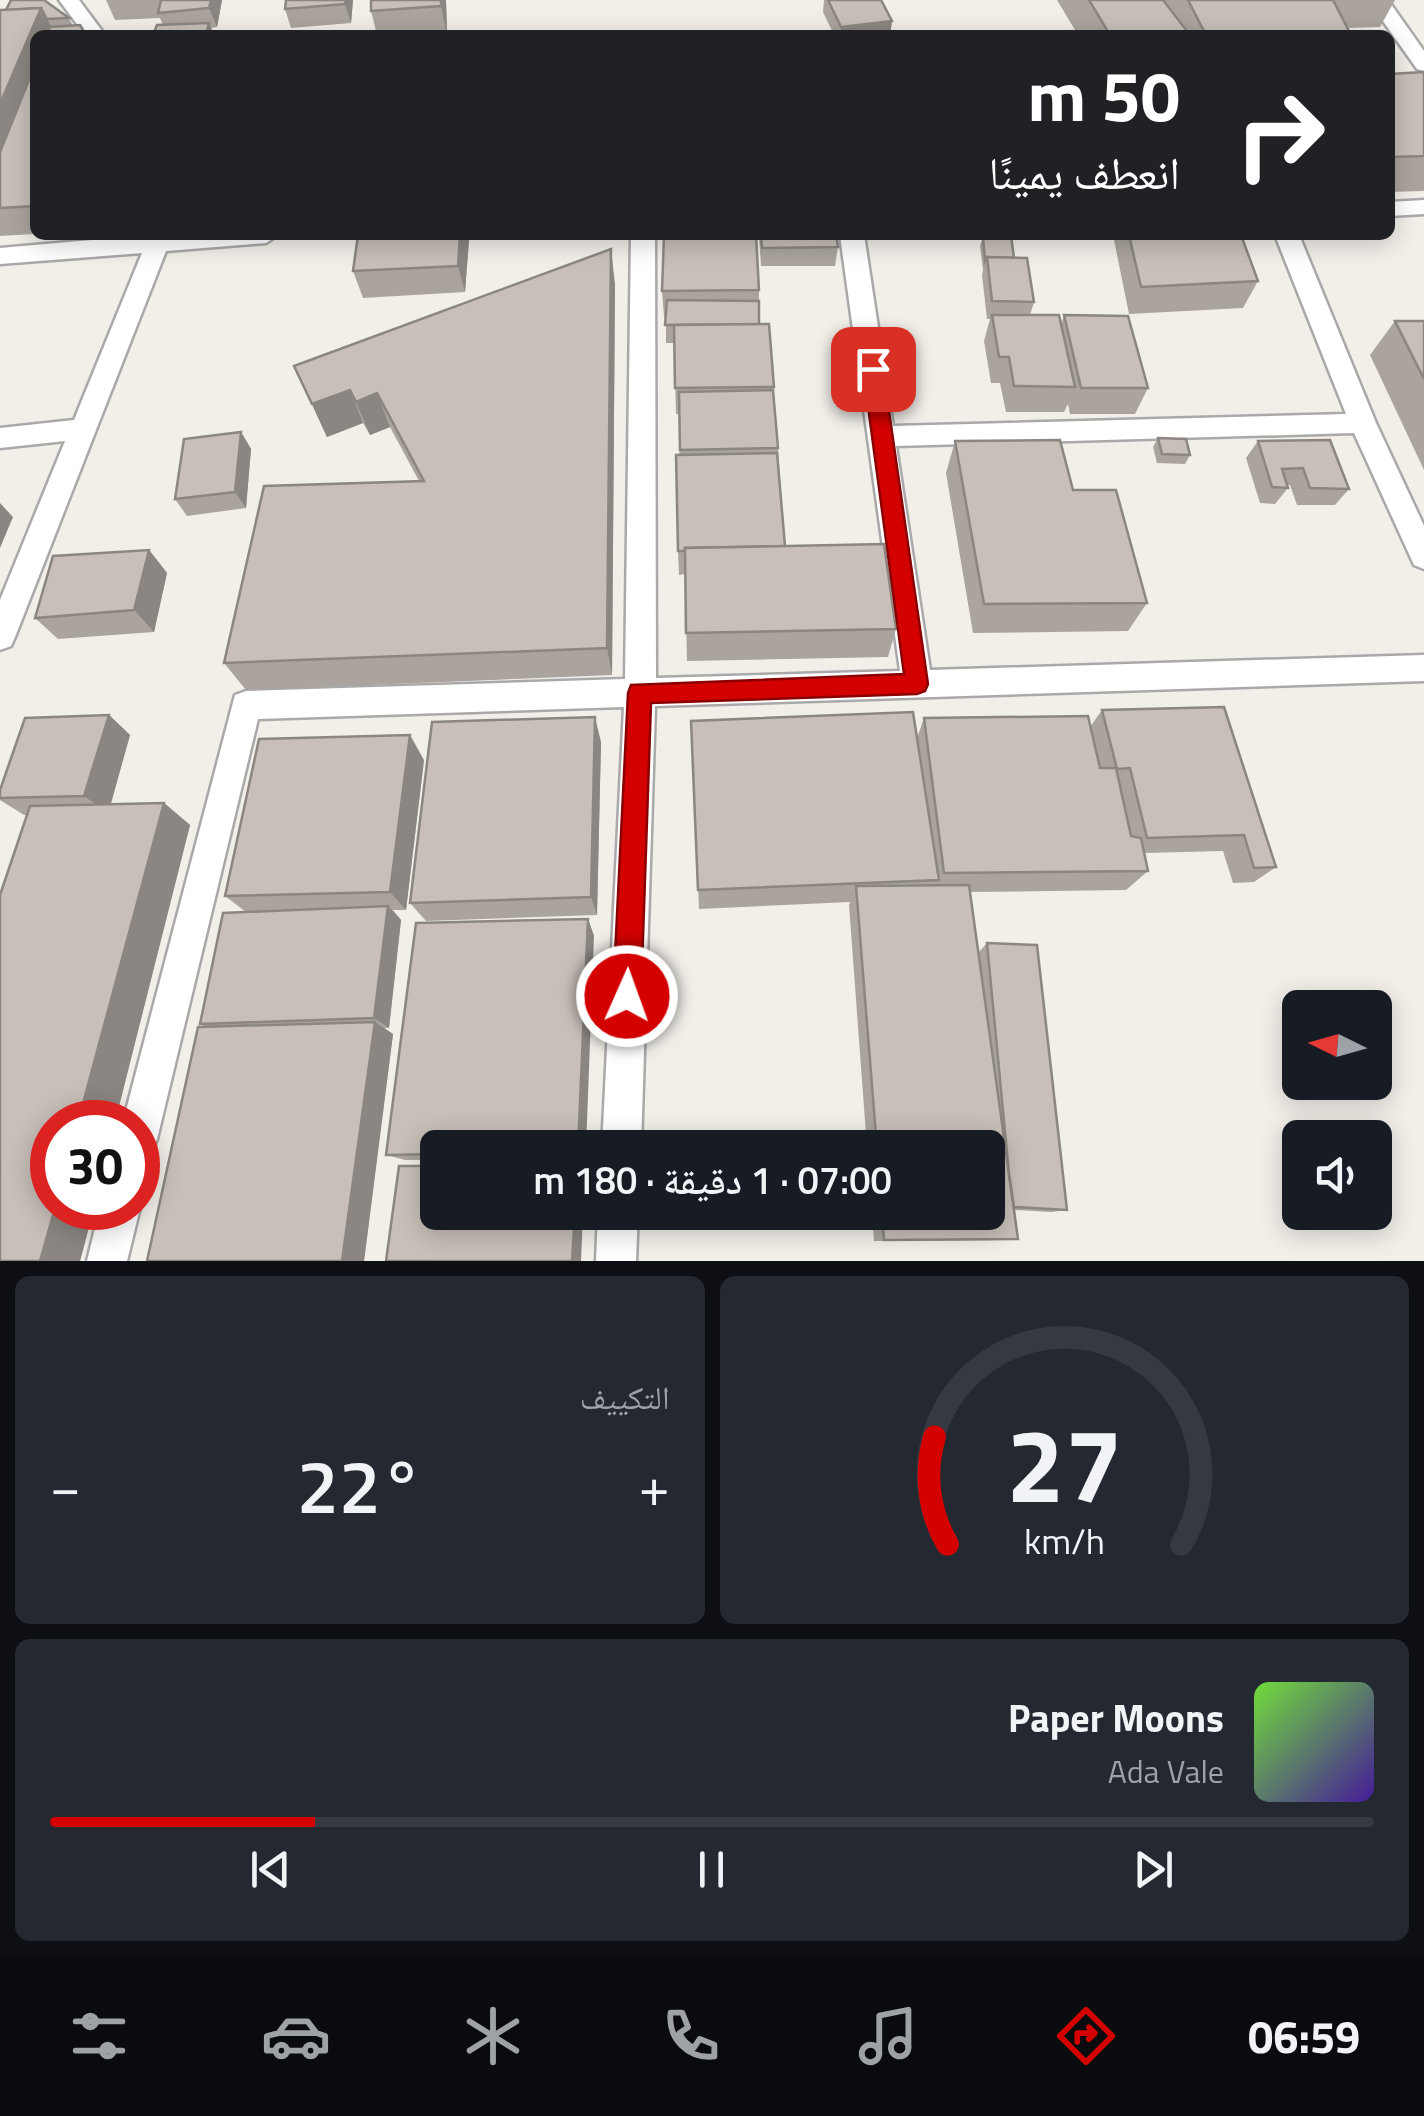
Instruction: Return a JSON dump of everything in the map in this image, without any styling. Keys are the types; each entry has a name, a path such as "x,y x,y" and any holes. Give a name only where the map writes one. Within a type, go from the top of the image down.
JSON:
{"street":[{"path":"69,0 92,30"},
{"path":"1378,0 1424,66"},
{"path":"1395,208 1424,207"},
{"path":"0,256 143,240"},
{"path":"0,637 160,240"},
{"path":"621,1130 640,693 643,240"},
{"path":"853,240 917,684"},
{"path":"1289,240 1363,422 1424,557"},
{"path":"884,436 1363,422"},
{"path":"0,438 82,429"},
{"path":"148,1100 246,705 1424,668"},
{"path":"107,1261 115,1230"},
{"path":"616,1261 617,1230"}],"building":[{"path":"11,0 44,0 69,18 47,19 41,8 6,10"},
{"path":"161,0 211,0 209,8 158,13"},
{"path":"286,0 346,0 345,4 285,9"},
{"path":"371,0 441,0 441,6 371,11"},
{"path":"828,0 881,0 892,21 841,27"},
{"path":"1089,0 1163,0 1186,30 1107,30"},
{"path":"1188,0 1333,0 1348,30 1203,30"},
{"path":"41,8 0,104 0,10"},
{"path":"209,23 207,30 155,30 157,25"},
{"path":"80,25 83,30 49,30"},
{"path":"1424,72 1424,156 1395,157 1395,74"},
{"path":"30,77 30,206 0,208 0,152"},
{"path":"357,240 460,240 458,266 353,271"},
{"path":"664,240 756,240 759,290 662,291"},
{"path":"761,240 837,240 838,247 762,248"},
{"path":"983,240 1012,240 1014,258 987,257 985,261"},
{"path":"1130,240 1243,240 1258,281 1141,287"},
{"path":"611,249 607,648 224,663 264,486 424,481 377,393 356,402 350,390 312,404 294,366"},
{"path":"987,257 1027,258 1034,302 992,301"},
{"path":"667,300 759,301 759,324 665,325"},
{"path":"992,315 1059,315 1075,387 1014,386 1009,357 999,357"},
{"path":"1064,315 1128,316 1148,388 1081,388"},
{"path":"1395,321 1424,321 1424,379"},
{"path":"769,324 774,387 675,388 674,325"},
{"path":"773,390 778,448 680,450 679,392"},
{"path":"241,432 235,492 175,499 184,439"},
{"path":"1158,438 1186,439 1190,455 1162,454"},
{"path":"1060,440 1073,490 1116,490 1147,603 984,604 955,441"},
{"path":"1330,440 1349,489 1310,488 1303,468 1282,469 1288,488 1272,487 1258,441"},
{"path":"777,453 785,546 678,551 676,455"},
{"path":"884,544 896,629 686,633 685,548"},
{"path":"149,550 134,610 35,618 53,556"},
{"path":"1224,707 1276,867 1254,868 1244,835 1147,838 1130,768 1117,769 1102,710"},
{"path":"913,712 939,880 698,890 691,721"},
{"path":"109,715 84,796 0,798 25,718"},
{"path":"1088,716 1100,768 1116,768 1131,836 1141,838 1148,871 944,873 924,718"},
{"path":"595,717 591,897 410,903 432,722"},
{"path":"410,735 390,892 225,896 259,739"},
{"path":"164,803 84,1100 30,1100 30,1230 49,1230 40,1261 0,1261 0,895 30,806"},
{"path":"969,885 1003,1130 876,1130 856,886"},
{"path":"388,906 374,1018 200,1024 223,913"},
{"path":"588,919 579,1130 420,1130 420,1154 386,1155 416,923"},
{"path":"987,943 1037,945 1067,1210 1014,1207"},
{"path":"375,1022 342,1261 147,1261 154,1230 160,1230 160,1201 198,1027"},
{"path":"1005,1145 1018,1239 884,1240 883,1230 1005,1230"},
{"path":"399,1166 420,1166 420,1230 574,1230 572,1261 386,1261"}],"route":[{"path":"627,996 640,693 917,684 873,369"}]}
